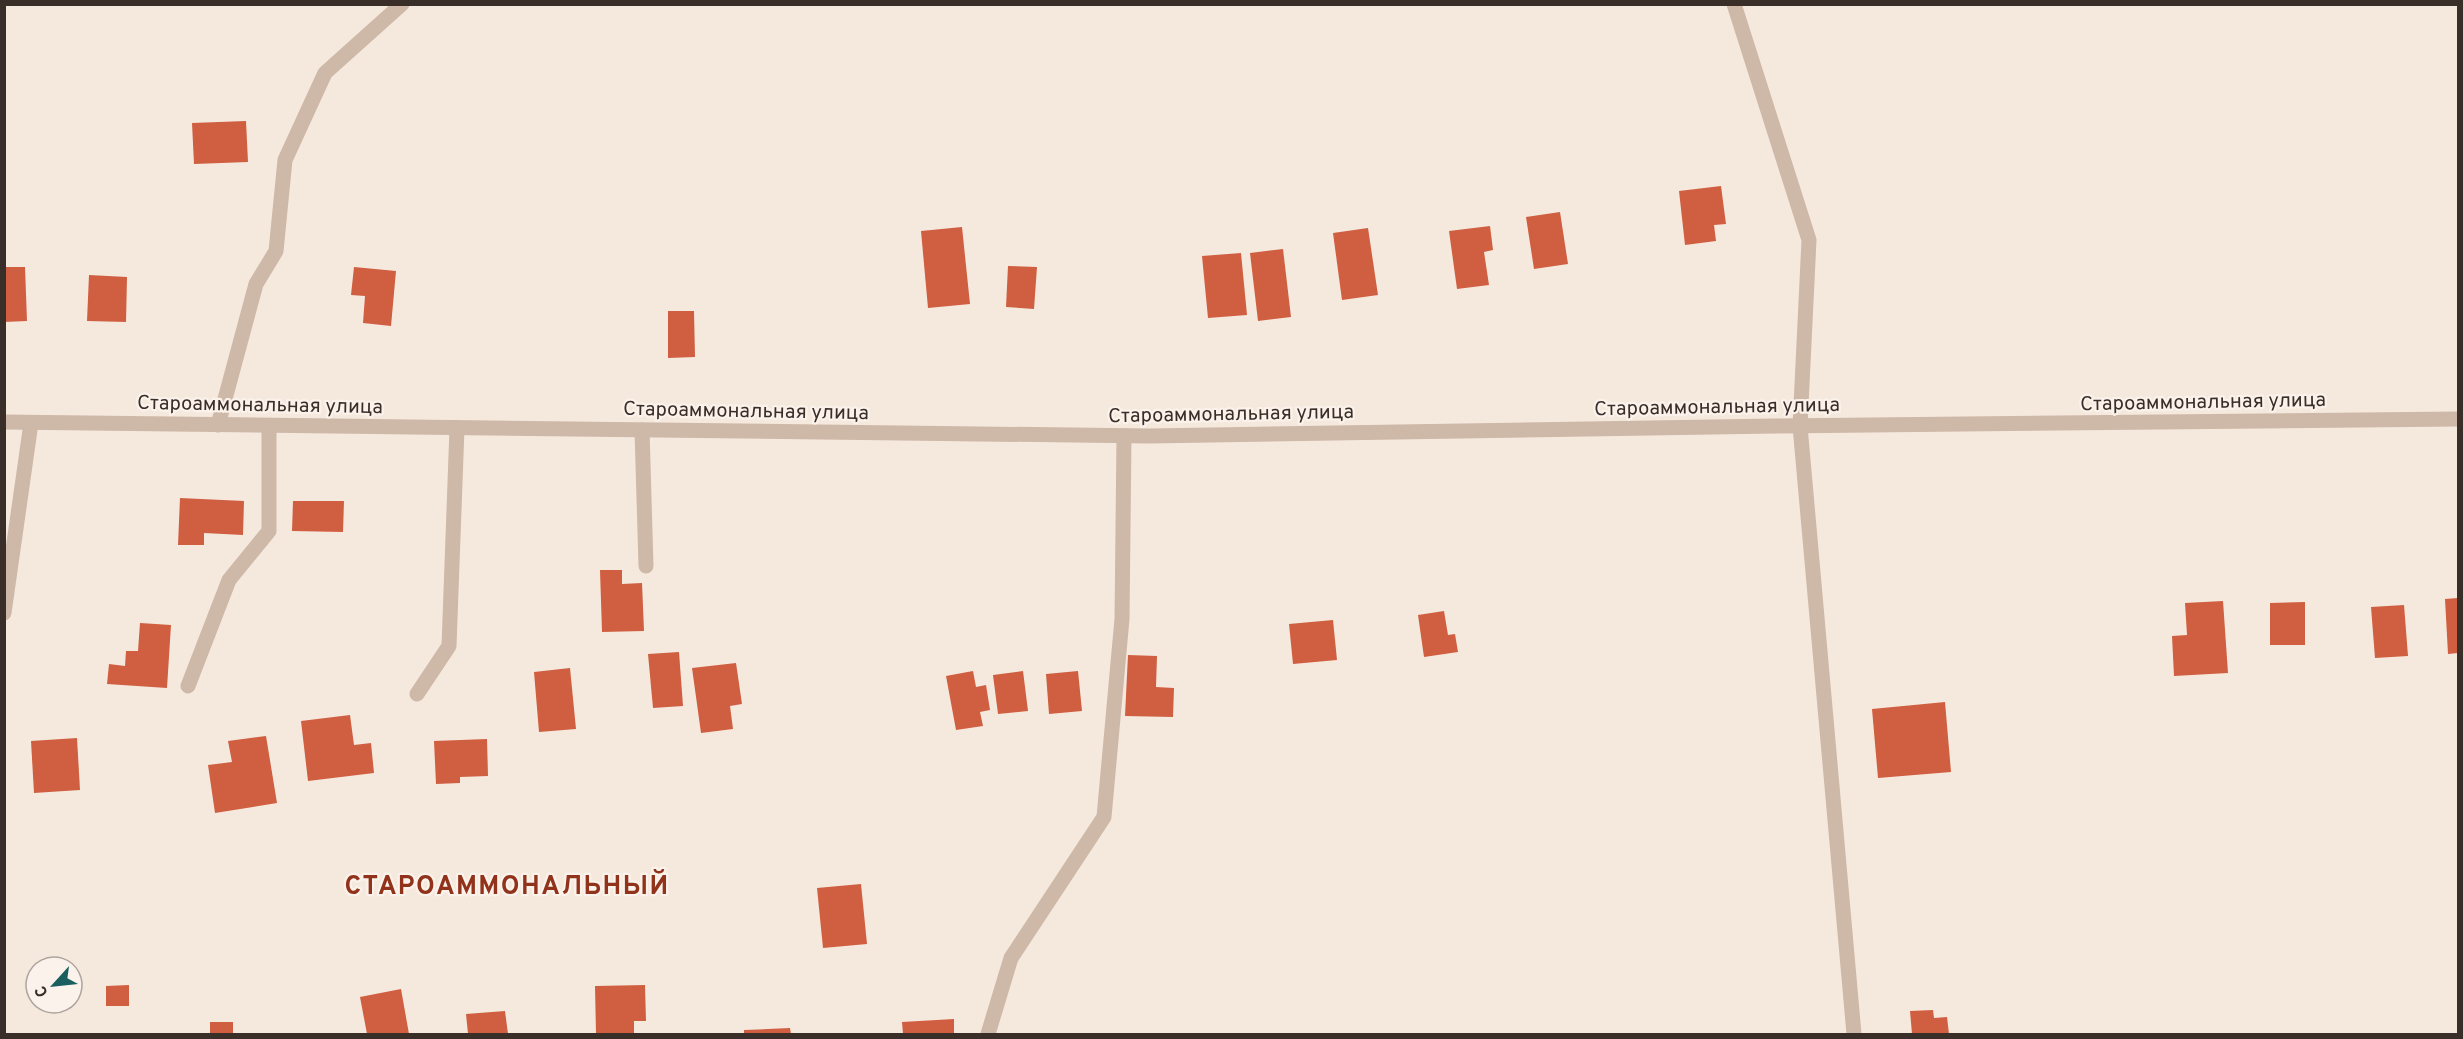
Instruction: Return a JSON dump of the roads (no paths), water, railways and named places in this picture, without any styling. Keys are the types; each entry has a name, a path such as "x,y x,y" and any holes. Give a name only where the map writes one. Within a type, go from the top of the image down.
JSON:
{"street":[{"path":"218,425 256,284 276,251 285,160 325,73 402,4"},
{"path":"1734,4 1809,240 1800,426 1854,1035"},
{"name":"Староаммональная улица","path":"4,422 1124,436 2458,419"},
{"path":"4,613 31,423"},
{"path":"188,686 229,580 269,531 269,426"},
{"path":"417,694 449,646 457,428"},
{"path":"642,430 646,566"},
{"path":"988,1035 1011,958 1104,817 1122,619 1124,436"}],"district":[{"name":"СТАРОАММОНАЛЬНЫЙ","path":"507,885"}]}
